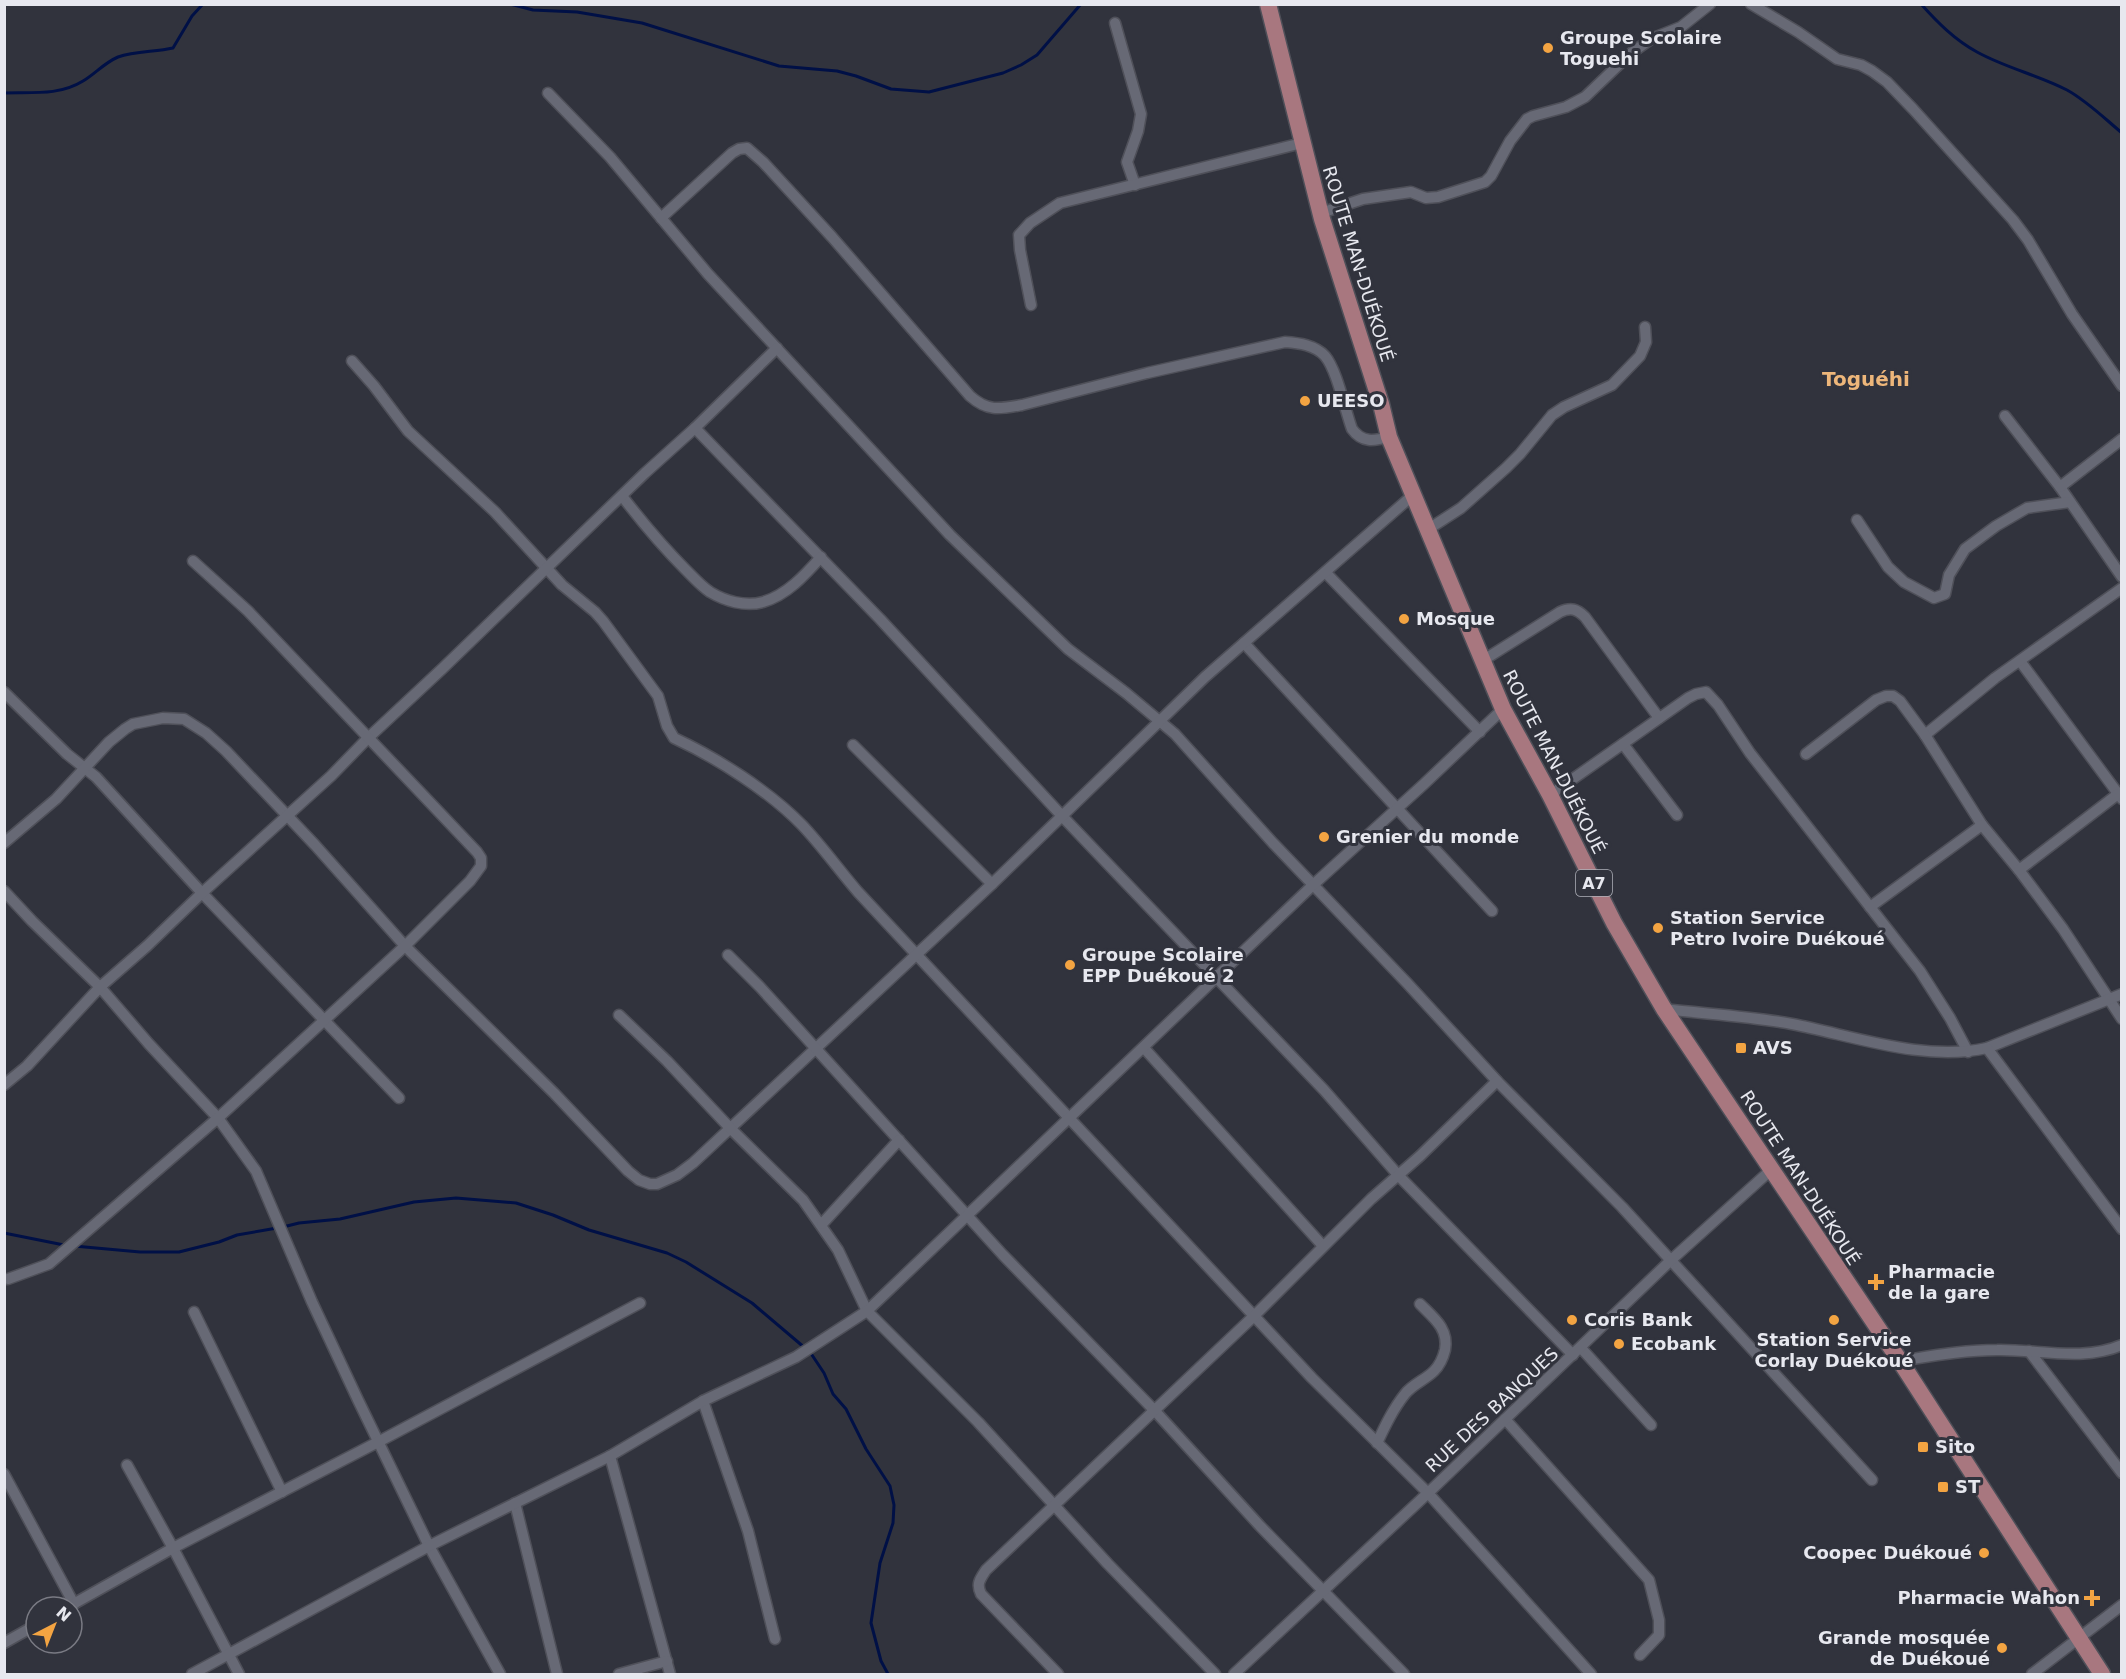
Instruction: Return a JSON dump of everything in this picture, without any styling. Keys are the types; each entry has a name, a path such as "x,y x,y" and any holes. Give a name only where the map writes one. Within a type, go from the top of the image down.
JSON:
{"main road":[{"name":"ROUTE MAN-DUÉKOUÉ","path":"1268,4 1321,213 1389,436 1503,709 1550,795 1614,923 1664,1009 1899,1361 2102,1674"}],"street":[{"path":"1321,213 1363,199 1411,192 1426,198 1438,197 1485,182 1491,176 1510,141 1527,119 1566,107 1585,97 1635,50 1651,39 1682,27 1710,4"},
{"path":"1751,4 1837,58 1861,65 1887,82 2013,220 2028,240 2072,314 2121,386"},
{"path":"1115,23 1141,114 1138,131 1127,162 1135,184"},
{"path":"548,93 610,157 708,274 943,527 1068,649 1160,720 1201,762 1273,843 1497,1081 1589,1173 1872,1480"},
{"path":"1031,305 1019,235 1030,223 1060,203 1302,143"},
{"path":"661,218 732,153 747,148 763,162 832,237 978,404 988,408 1022,405 1147,372 1285,342 1303,344 1325,356 1333,370 1356,435 1373,441 1389,436"},
{"path":"1427,530 1461,508 1506,468 1552,415 1612,385 1640,356 1646,342 1645,327"},
{"path":"4,1085 27,1066 100,987 331,776 777,348"},
{"path":"352,361 408,431 495,512 546,569 603,621 658,696 667,726 674,738 753,784 784,807 803,826 843,875 1312,1378 1428,1493 1591,1674"},
{"path":"2005,416 2060,487 2121,577"},
{"path":"695,428 821,557 1062,816 1324,1090 1398,1176 1651,1425"},
{"path":"2060,487 2121,439"},
{"path":"4,843 56,799 109,742 133,724 163,718 184,719 206,733 226,751 405,946 620,1163 639,1180 657,1184 677,1175 730,1128 992,884 1160,720 1413,495"},
{"path":"622,496 643,524 693,577 708,591 735,602 752,604 777,596 803,577 821,557"},
{"path":"1857,520 1888,567 1904,582 1934,598 1945,594 1949,575 1965,549 1996,526 2027,508 2070,502"},
{"path":"8,1279 50,1264 218,1118 405,946 470,881 482,862 477,852 248,611 193,561"},
{"path":"1326,573 1480,732"},
{"path":"1924,735 1995,678 2121,588"},
{"path":"1482,661 1560,612 1567,609 1577,610 1659,718"},
{"path":"1244,643 1395,809 1492,911"},
{"path":"2019,870 2120,796 2020,661"},
{"path":"4,692 38,727 96,777 202,893 399,1098"},
{"path":"1550,795 1696,694 1709,694 1750,753 1920,971 1938,997 1968,1052"},
{"path":"1806,754 1876,700 1893,696 1900,701 1982,825 2063,928 2121,1019"},
{"path":"192,1674 429,1546 610,1456 703,1401 796,1357 867,1311 1313,885 1503,709"},
{"path":"1623,744 1677,814"},
{"path":"853,745 992,884"},
{"path":"1870,908 1982,825"},
{"path":"4,891 100,987 218,1118 256,1171 312,1302 378,1442 429,1546 500,1674"},
{"path":"728,955 760,987 814,1049 1050,1305 1155,1411 1322,1591 1404,1674"},
{"path":"1664,1009 1790,1023 1902,1048 1968,1052 1987,1048 2121,994"},
{"path":"619,1015 803,1200 822,1224 838,1250 867,1311 986,1431 1215,1674"},
{"path":"1144,1048 1323,1246"},
{"path":"1987,1048 2121,1229"},
{"path":"1058,1674 991,1606 978,1588 978,1582 986,1570 1053,1504 1155,1411 1371,1199 1497,1081"},
{"path":"822,1224 899,1140"},
{"name":"RUE DES BANQUES","path":"1234,1674 1577,1352 1670,1261 1772,1169"},
{"path":"84,1598 173,1548 640,1303"},
{"path":"1377,1443 1406,1393 1416,1383 1434,1372 1444,1354 1446,1340 1442,1327 1420,1304"},
{"path":"194,1312 282,1492"},
{"path":"1899,1361 1966,1351 2090,1353 2121,1345"},
{"path":"2028,1351 2121,1473"},
{"path":"703,1401 748,1531 775,1639"},
{"path":"1505,1419 1649,1580 1659,1620 1659,1635 1640,1655"},
{"path":"610,1456 670,1674"},
{"path":"127,1465 239,1674"},
{"path":"4,1474 66,1595"},
{"path":"515,1503 557,1674"},
{"path":"2032,1674 2121,1605"},
{"path":"4,1643 24,1632"},
{"path":"619,1674 667,1661"}],"waterway":[{"path":"4,93 64,89 83,81 118,57 173,48 192,16 203,4"},
{"path":"510,4 533,10 577,12 642,23 779,66 837,71 891,89 929,92 1003,73 1021,65 1037,55 1081,4"},
{"path":"1921,4 1961,42 1999,63 2067,90 2088,104 2122,133"},
{"path":"283,1227 340,1219 414,1202 456,1198 516,1203 589,1230 667,1253 686,1262 752,1303 805,1348"},
{"path":"74,1246 140,1252 179,1252 237,1235 277,1228"},
{"path":"4,1233 64,1245"},
{"path":"810,1352 890,1486 894,1505 893,1523 880,1563 871,1623 881,1661 888,1674"}],"place":[{"name":"Groupe Scolaire Toguehi","path":"1548,48"},
{"name":"UEESO","path":"1305,401"},
{"name":"Mosque","path":"1404,619"},
{"name":"Grenier du monde","path":"1324,837"},
{"name":"Station Service Petro Ivoire Duékoué","path":"1658,928"},
{"name":"Groupe Scolaire EPP Duékoué 2","path":"1070,965"},
{"name":"AVS","path":"1741,1048"},
{"name":"Pharmacie de la gare","path":"1876,1282"},
{"name":"Coris Bank","path":"1572,1320"},
{"name":"Station Service Corlay Duékoué","path":"1834,1320"},
{"name":"Ecobank","path":"1619,1344"},
{"name":"Sito","path":"1923,1447"},
{"name":"ST","path":"1943,1487"},
{"name":"Coopec Duékoué","path":"1984,1553"},
{"name":"Pharmacie Wahon","path":"2092,1598"},
{"name":"Grande mosquée de Duékoué","path":"2002,1648"}],"district":[{"name":"Toguéhi","path":"1866,379"}]}
